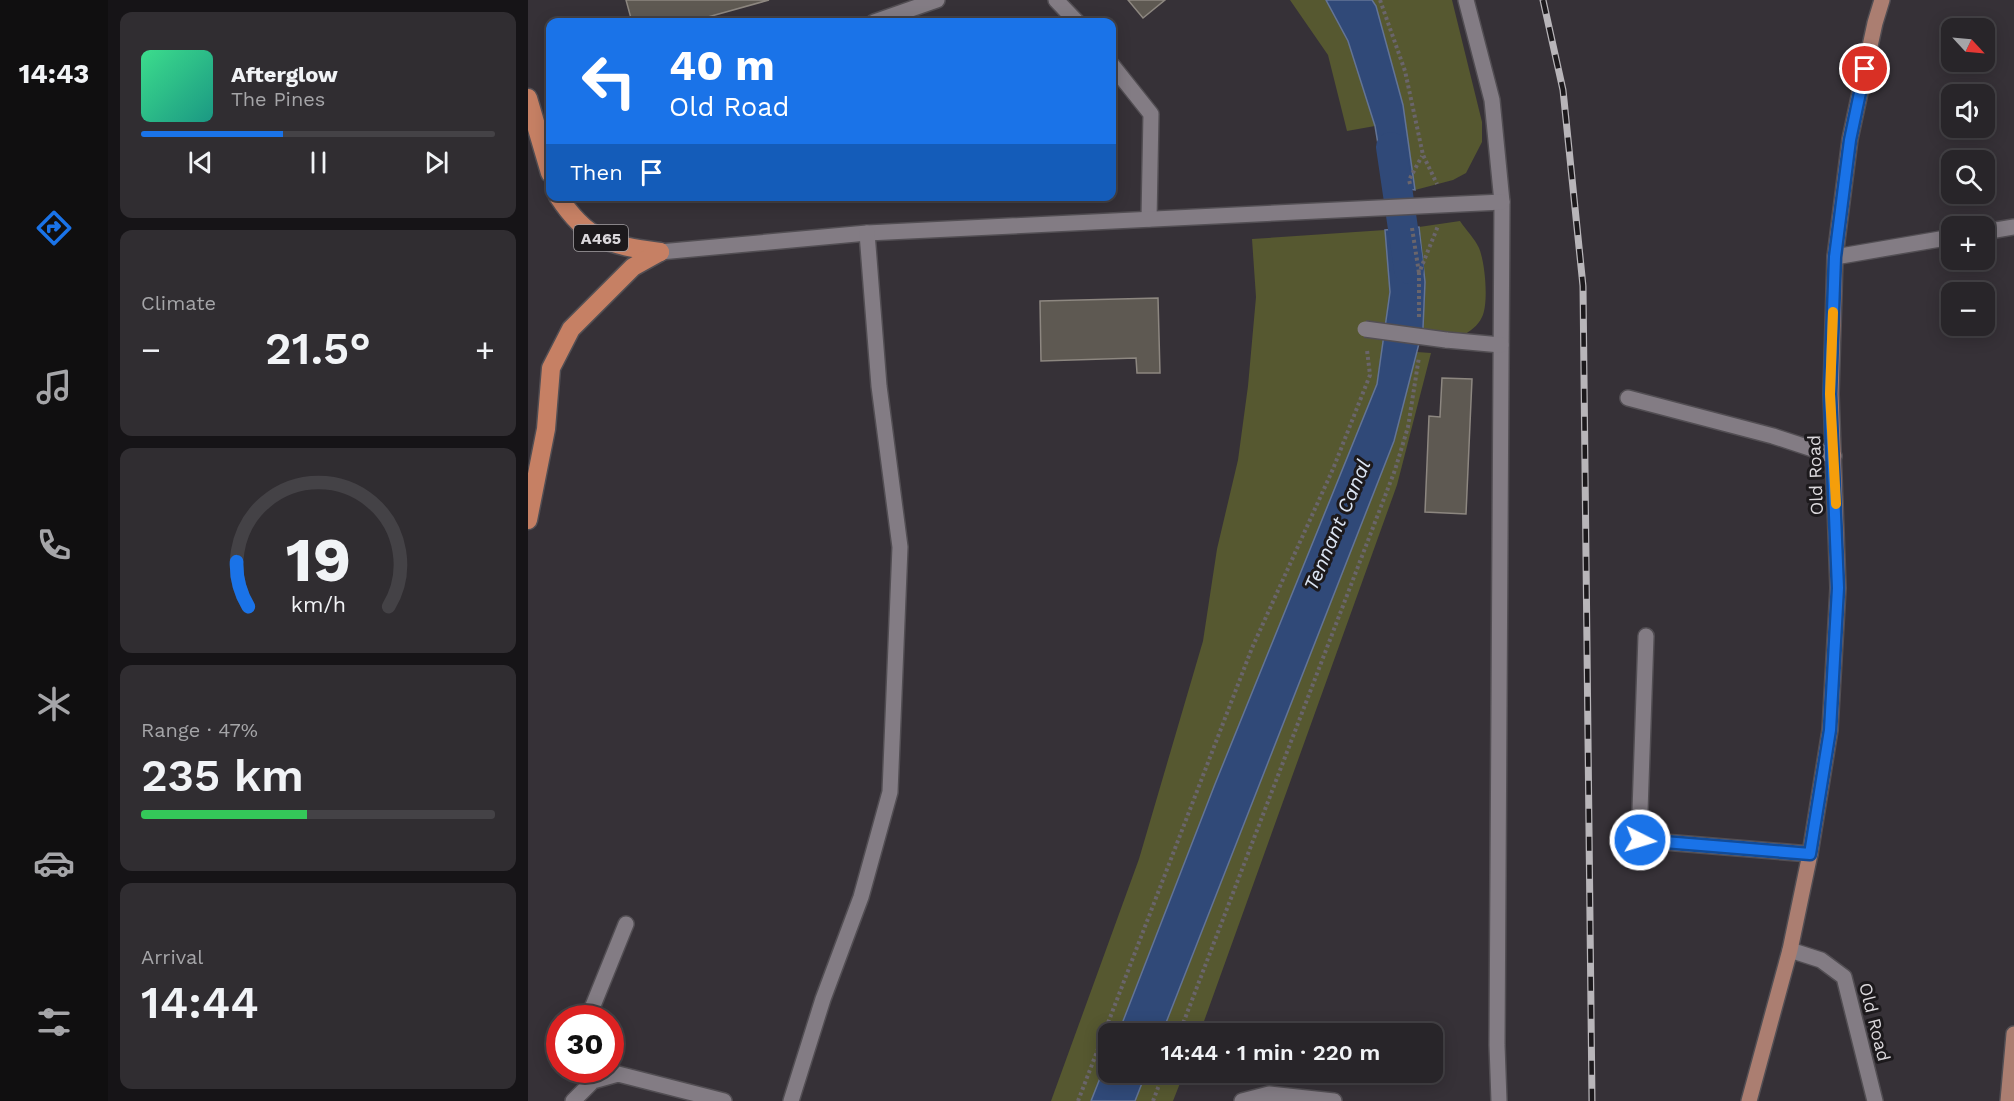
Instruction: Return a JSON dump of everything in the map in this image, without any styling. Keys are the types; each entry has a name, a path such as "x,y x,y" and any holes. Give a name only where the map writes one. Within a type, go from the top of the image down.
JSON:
{"highway":[{"path":"528,98 546,159"},
{"name":"A465","path":"561,201 571,217 592,234 619,247 660,252"},
{"name":"A465","path":"528,520 546,429 551,368 571,329 633,267 660,252"}],"main road":[{"name":"Old Road","path":"1749,1101 1790,950 1810,854 1831,718 1838,588 1830,394 1835,257 1850,140 1875,22 1882,0"},
{"path":"2008,1101 2014,1034"}],"street":[{"path":"885,18 937,0"},
{"path":"1056,0 1073,18"},
{"path":"1466,0 1492,100 1502,202 1497,1045 1499,1101"},
{"path":"1116,70 1150,114 1149,219"},
{"path":"660,252 867,233 1502,202"},
{"path":"1995,230 2014,227"},
{"path":"790,1101 823,999 861,897 890,792 900,548 879,386 867,233"},
{"path":"1835,257 1941,239"},
{"path":"1365,329 1501,345"},
{"path":"1628,398 1773,436 1834,456"},
{"path":"1646,636 1640,840 1810,854"},
{"path":"593,1005 626,924"},
{"name":"Old Road","path":"1790,950 1821,960 1844,977 1875,1101"},
{"path":"624,1076 724,1101"},
{"path":"573,1101 585,1083"},
{"path":"1242,1101 1269,1094 1334,1101"}],"path":[{"path":"1380,0 1405,71 1423,155 1447,204"},
{"path":"1078,1101 1252,648 1333,469 1370,375 1365,329"},
{"path":"1183,1023 1395,470"},
{"path":"1154,1101 1160,1083"}],"green space":[{"path":"1290,0 1326,0 1348,41 1375,126 1347,131 1328,55"},
{"path":"1372,0 1452,0 1482,122 1482,142 1466,173 1453,180 1415,190 1403,105 1376,6"},
{"path":"1460,221 1479,248 1486,293 1484,311 1480,320 1474,328 1462,336 1423,328 1425,282 1419,227"},
{"path":"1385,230 1390,292 1377,384 1215,784 1122,1023 1098,1023 1098,1083 1091,1101 1051,1101 1139,859 1203,641 1217,549 1238,460 1248,386 1256,297 1252,239"},
{"path":"1417,352 1431,353 1397,485 1204,1023 1166,1023 1394,441"},
{"path":"1142,1083 1180,1083 1173,1101 1135,1101"}],"water":[{"path":"1326,0 1372,0 1376,6 1403,105 1415,190 1385,186 1375,126 1348,41"},
{"path":"1419,227 1425,282 1423,328 1394,441 1166,1023 1122,1023 1215,784 1377,384 1390,292 1385,230"},
{"path":"1098,1083 1142,1083 1135,1101 1091,1101"}],"building":[{"path":"626,0 769,0 704,18 631,18"},
{"path":"1128,0 1165,0 1143,18"},
{"path":"1158,298 1160,373 1137,373 1136,358 1041,361 1040,301"},
{"path":"1442,378 1472,379 1466,514 1425,512 1429,416 1440,417"}],"waterway":[{"name":"Tennant Canal","path":"1391,147 1409,269"}],"railway":[{"path":"1543,0 1563,90 1583,286 1592,1101"}],"slow traffic":[{"path":"1833,312 1830,394 1836,504"}],"route":[{"path":"1640,840 1810,854 1830,730 1838,588 1830,394 1835,257 1850,140 1865,69"}]}
